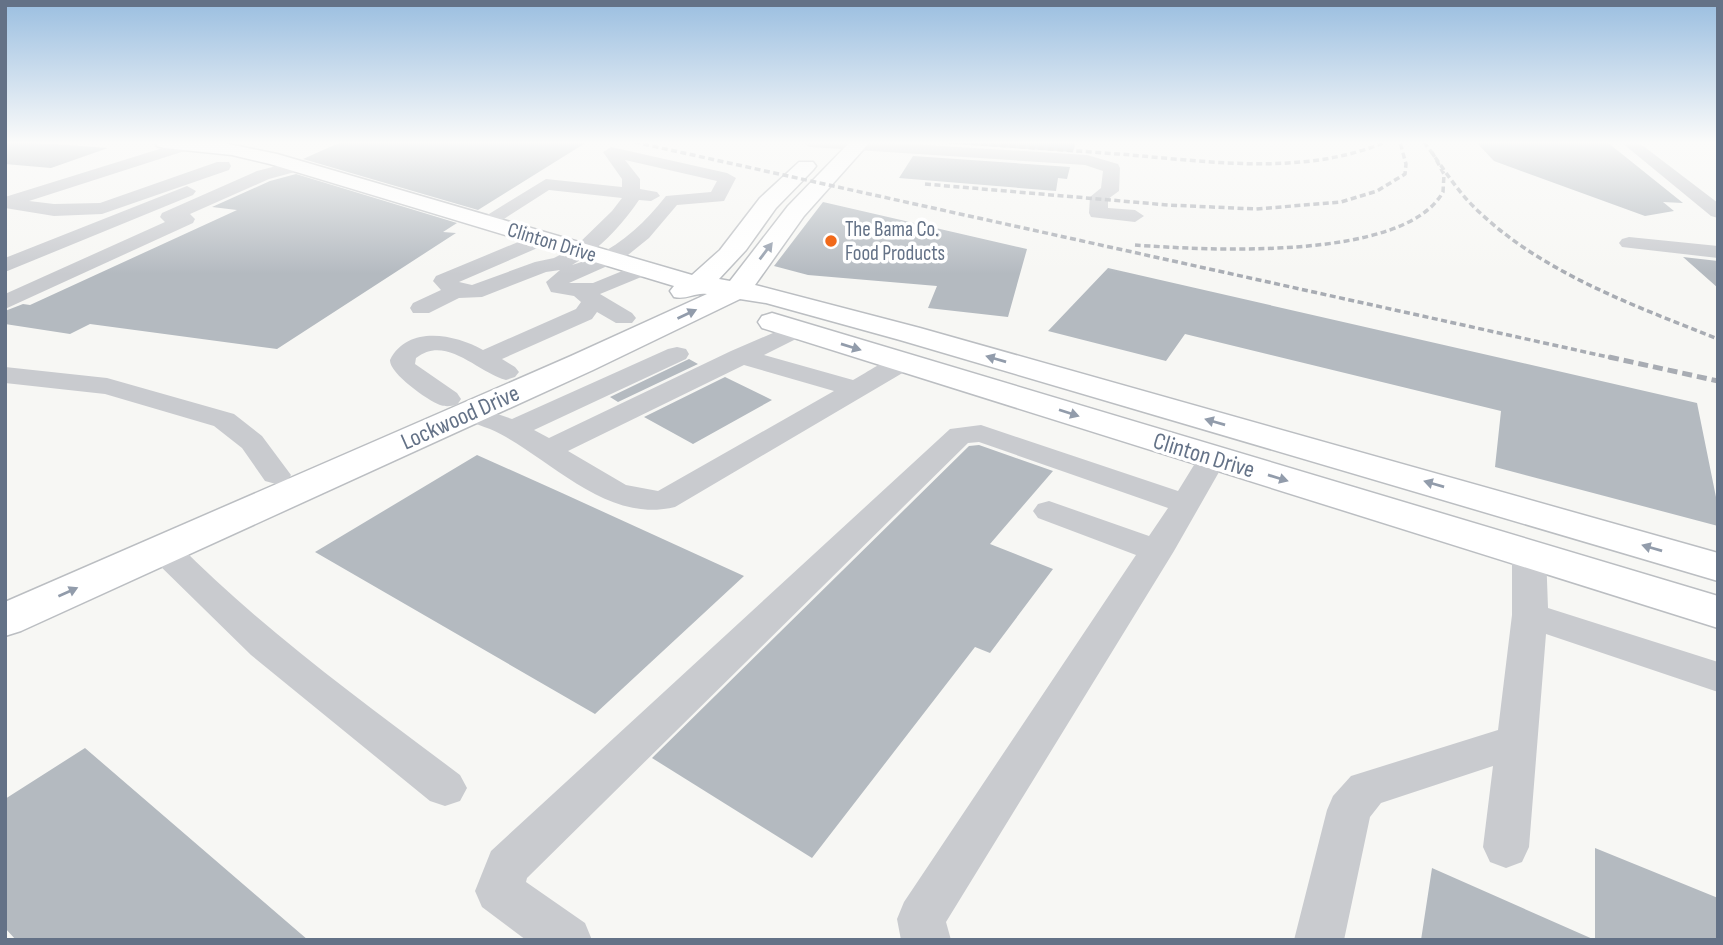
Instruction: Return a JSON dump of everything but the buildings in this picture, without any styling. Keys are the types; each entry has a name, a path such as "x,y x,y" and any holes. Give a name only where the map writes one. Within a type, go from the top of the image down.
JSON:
{"main road":[{"name":"Clinton Drive","path":"364,186 718,291 769,295 910,334 1718,567"},
{"name":"Lockwood Drive","path":"718,291 722,265 750,232 764,208 784,186"},
{"name":"Lockwood Drive","path":"459,406 494,365 610,311 718,291 819,186"},
{"name":"Clinton Drive","path":"718,291 739,312 1718,612"},
{"name":"Lockwood Drive","path":"5,620 155,541 459,406 582,363 610,311"},
{"path":"1527,511 1529,553"},
{"name":"Lockwood Drive","path":"5,593 155,541"}],"street":[{"path":"58,186 5,203 54,210 102,208 165,186"},
{"path":"5,266 196,186"},
{"path":"5,302 186,219 169,217 238,186"},
{"path":"486,222 543,186"},
{"path":"561,186 672,200 718,197 723,186"},
{"path":"421,308 456,291 474,292 542,265 559,264 582,251 619,215 631,196 631,186"},
{"path":"1110,186 1110,191 1099,197 1098,212 1135,216"},
{"path":"1685,186 1718,212"},
{"path":"672,200 656,221 609,259 567,274 557,282 559,287 610,311 677,354 733,360 855,389"},
{"path":"456,291 444,281 542,239"},
{"path":"1629,243 1718,252"},
{"path":"610,311 614,284 644,269"},
{"path":"543,447 554,447 796,330"},
{"path":"494,365 446,344 426,344 405,353 402,359 402,367 459,406 513,429 628,498 645,502 664,499 902,363"},
{"path":"513,429 677,354"},
{"path":"582,363 618,382"},
{"path":"5,375 107,386 224,420 252,442 286,483"},
{"path":"567,940 499,891 507,866 960,435 981,433 1186,504"},
{"path":"926,940 921,919 1157,551 1212,458"},
{"path":"1049,511 1157,551"},
{"path":"155,541 216,605 260,643 445,788"},
{"path":"1506,847 1530,615 1529,553"},
{"path":"1530,615 1718,677"},
{"path":"1318,940 1349,810 1366,789 1517,741"}],"railway":[{"path":"834,186 1617,359"},
{"path":"949,186 1168,205 1256,209 1341,202 1385,186"},
{"path":"1135,245 1253,249 1347,241 1388,231 1421,215 1443,192 1443,186"},
{"path":"1456,186 1499,229 1557,268 1621,299 1718,339"},
{"path":"1609,357 1718,381"}],"place":[{"name":"The Bama Co. Food Products","path":"831,241"}]}
